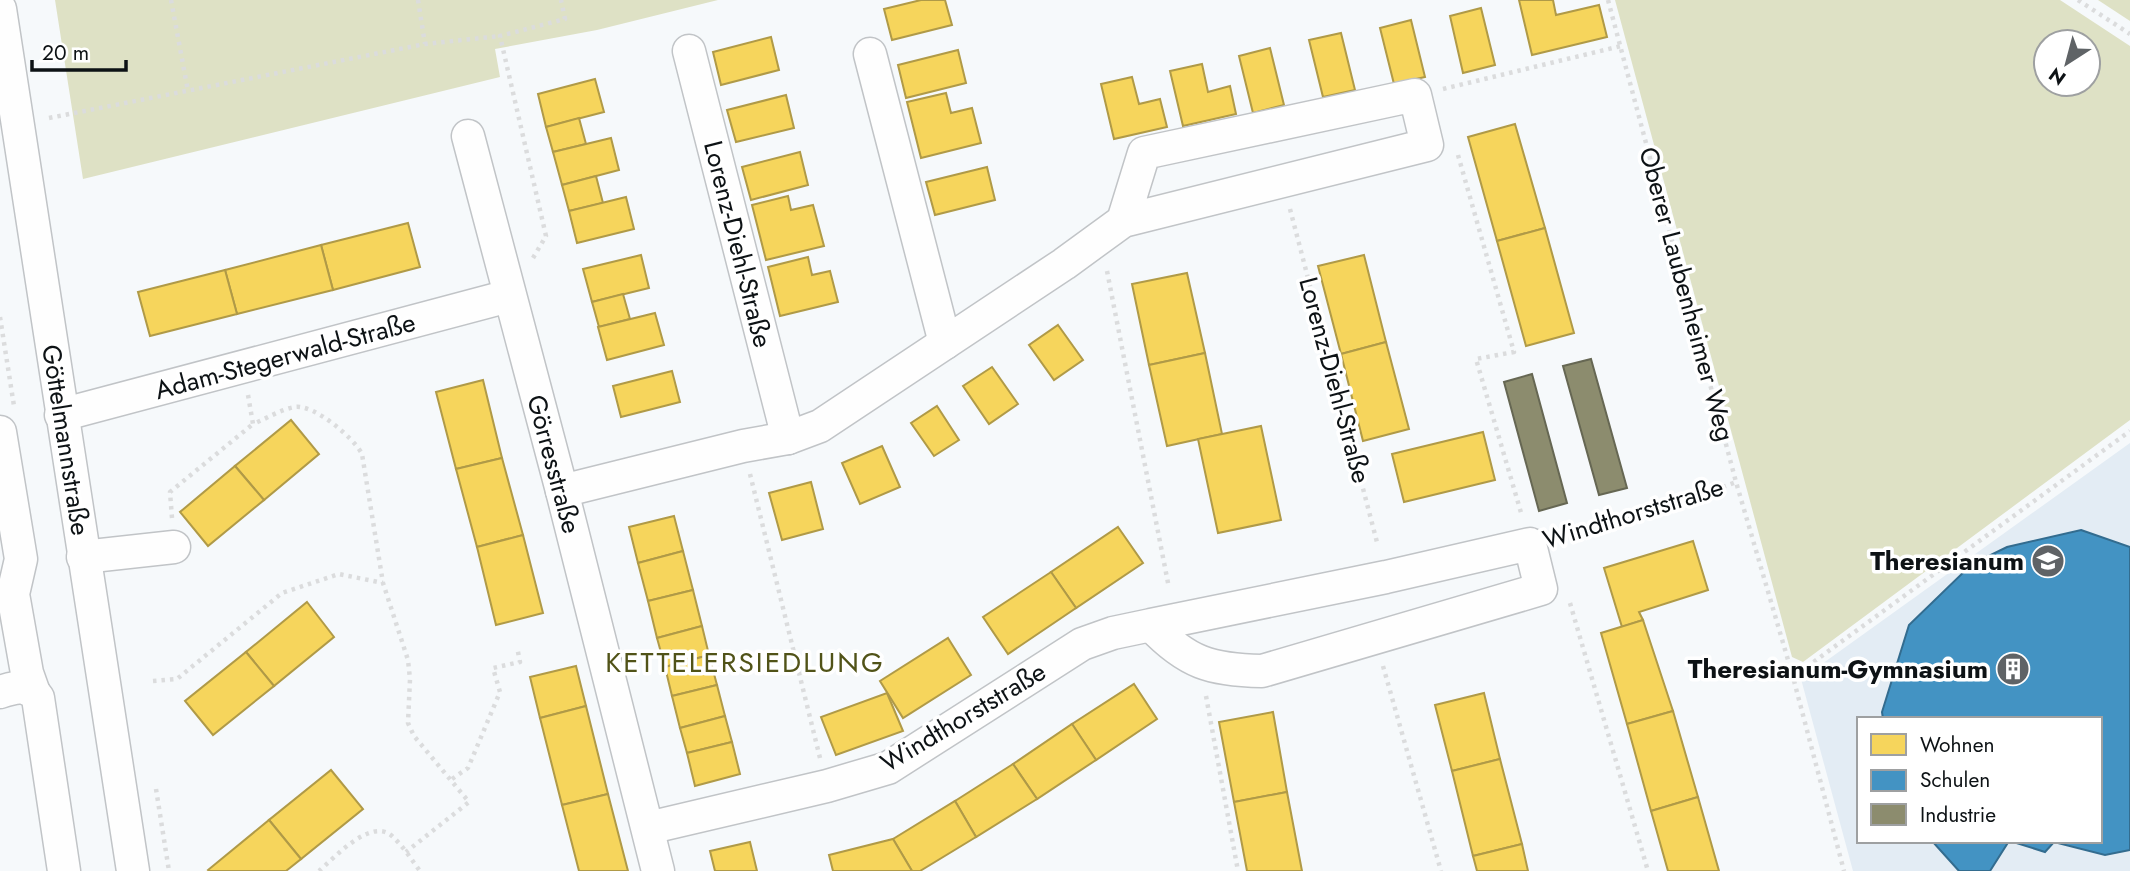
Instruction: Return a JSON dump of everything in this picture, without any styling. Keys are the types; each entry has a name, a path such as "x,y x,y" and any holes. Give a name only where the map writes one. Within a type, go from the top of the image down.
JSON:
{"street":[{"name":"Göttelmannstraße","path":"0,9 133,871"},
{"name":"Lorenz-Diehl-Straße","path":"689,51 788,438"},
{"path":"870,54 945,343"},
{"path":"562,491 743,446 788,438 820,426 1112,229 1427,145 1415,95 1144,153 1112,229"},
{"name":"Görresstraße","path":"468,136 562,491 658,871"},
{"name":"Adam-Stegerwald-Straße","path":"61,415 509,296"},
{"path":"0,432 20,559 13,594 27,673 38,698 64,871"},
{"name":"Windthorststraße","path":"648,828 827,786 888,768 1082,644 1113,633 1163,622 1386,578 1530,544 1541,589 1262,671 1228,671 1200,663 1167,642 1163,622"},
{"path":"83,556 174,547"},
{"path":"0,692 23,687 33,690"}],"path":[{"path":"171,0 188,91"},
{"path":"418,0 425,44"},
{"path":"48,118 425,44 500,36 565,19 561,0"},
{"name":"Oberer Laubenheimer Weg","path":"1608,0 1736,482 1793,677 1844,871"},
{"path":"2078,0 2130,34"},
{"path":"500,36 546,236 509,296"},
{"path":"1415,95 1621,46"},
{"path":"1454,142 1514,352 1476,359 1530,544"},
{"name":"Lorenz-Diehl-Straße","path":"1283,182 1386,578"},
{"path":"1112,229 1163,622"},
{"path":"244,366 253,424"},
{"path":"174,547 170,492 253,424 296,406 311,410 328,420 357,445 366,469 383,583 408,660 408,723 414,736 469,802 406,852"},
{"path":"1793,677 2130,431"},
{"path":"743,446 827,786"},
{"name":"Windthorststraße","path":"1530,544 1550,535 1679,504 1736,482"},
{"path":"153,681 177,679 282,593 339,574 383,583"},
{"path":"1569,599 1648,871"},
{"path":"1375,639 1441,871"},
{"path":"452,779 468,768 500,692 493,668 520,662 517,647"},
{"path":"1200,663 1238,871"},
{"path":"319,871 351,843 369,832 382,830 391,835 420,871"}],"shaded area":[{"name":"Theresianum","path":"2130,443 2130,871 1853,871 1801,679"}],"green space":[{"path":"55,0 718,0 597,30 495,49 500,77 83,179"},
{"path":"1615,0 2060,0 2130,46 2130,420 1803,662 1792,657"},
{"path":"2098,0 2130,0 2130,21"}],"building: Wohnen":[{"path":"921,0 945,0 952,25 892,40 884,9"},
{"path":"1519,0 1553,0 1556,15 1599,5 1607,37 1532,55"},
{"path":"1481,8 1495,65 1463,73 1450,16"},
{"path":"1411,20 1425,77 1394,84 1380,28"},
{"path":"1341,33 1355,90 1323,97 1309,40"},
{"path":"771,37 779,70 721,85 713,52"},
{"path":"1270,48 1284,105 1253,113 1239,56"},
{"path":"958,50 966,83 906,98 898,65"},
{"path":"1202,64 1208,92 1230,86 1236,114 1183,126 1170,71"},
{"path":"1132,77 1139,104 1160,99 1167,127 1114,139 1101,84"},
{"path":"595,79 604,112 546,127 538,94"},
{"path":"946,93 951,113 972,108 981,143 921,158 907,102"},
{"path":"786,95 794,128 736,142 727,110"},
{"path":"579,118 586,144 553,152 546,127"},
{"path":"1515,124 1545,228 1497,241 1468,137"},
{"path":"611,138 619,170 562,185 553,152"},
{"path":"800,152 808,185 751,200 742,167"},
{"path":"987,167 995,200 935,215 926,182"},
{"path":"596,176 603,203 569,211 562,185"},
{"path":"788,196 791,210 813,205 824,246 766,260 752,205"},
{"path":"626,197 634,229 577,243 569,211"},
{"path":"408,223 420,267 333,290 321,245"},
{"path":"1545,228 1574,333 1526,346 1497,241"},
{"path":"321,245 333,290 237,314 225,270"},
{"path":"641,255 649,288 592,302 583,269"},
{"path":"1364,255 1386,342 1341,354 1318,266"},
{"path":"808,257 812,275 830,271 838,302 780,316 768,267"},
{"path":"225,270 237,314 150,336 138,292"},
{"path":"1187,273 1205,353 1149,365 1132,284"},
{"path":"623,294 630,319 599,327 592,302"},
{"path":"655,313 664,345 607,360 598,327"},
{"path":"1058,325 1083,360 1054,380 1029,345"},
{"path":"1386,342 1409,429 1363,441 1341,354"},
{"path":"1205,353 1222,434 1167,446 1149,365"},
{"path":"992,367 1018,404 989,424 963,386"},
{"path":"672,371 680,402 621,417 613,386"},
{"path":"483,380 502,458 456,469 436,392"},
{"path":"937,406 959,440 934,456 911,423"},
{"path":"291,420 319,454 264,500 235,466"},
{"path":"1261,426 1281,520 1218,533 1198,439"},
{"path":"1483,432 1495,480 1404,502 1392,454"},
{"path":"882,446 900,487 860,504 842,463"},
{"path":"502,458 523,535 477,547 456,469"},
{"path":"235,466 264,500 208,546 180,512"},
{"path":"811,482 823,529 782,540 769,493"},
{"path":"674,516 683,551 638,563 629,527"},
{"path":"1118,527 1143,563 1076,608 1051,572"},
{"path":"523,535 543,613 496,625 477,547"},
{"path":"1693,541 1708,590 1639,612 1643,620 1622,627 1604,568"},
{"path":"683,551 693,590 648,601 638,563"},
{"path":"1051,572 1076,608 1008,654 983,617"},
{"path":"693,590 702,626 657,638 648,601"},
{"path":"307,602 334,637 274,686 246,652"},
{"path":"1643,620 1673,711 1627,724 1601,633"},
{"path":"702,626 709,655 665,667 657,638"},
{"path":"948,638 971,675 903,718 880,681"},
{"path":"246,652 274,686 213,735 185,701"},
{"path":"709,655 717,685 672,696 665,667"},
{"path":"576,666 586,706 540,718 530,677"},
{"path":"1134,684 1157,719 1096,760 1072,724"},
{"path":"717,685 725,716 680,728 672,696"},
{"path":"887,693 903,731 836,755 821,717"},
{"path":"1484,693 1500,759 1452,771 1435,705"},
{"path":"586,706 608,794 562,805 540,718"},
{"path":"1673,711 1698,797 1651,811 1627,724"},
{"path":"1273,712 1287,792 1234,802 1219,722"},
{"path":"725,716 732,742 687,753 680,728"},
{"path":"1072,724 1096,760 1037,799 1013,764"},
{"path":"732,742 740,774 695,786 687,753"},
{"path":"1500,759 1522,844 1473,856 1452,771"},
{"path":"1013,764 1037,799 976,837 955,801"},
{"path":"331,770 363,809 301,859 269,820"},
{"path":"1287,792 1302,871 1247,871 1234,802"},
{"path":"608,794 628,871 579,871 562,805"},
{"path":"1698,797 1719,871 1668,871 1651,811"},
{"path":"955,801 976,837 920,871 912,871 893,839"},
{"path":"269,820 301,859 286,871 208,870"},
{"path":"893,839 912,871 833,871 829,855"},
{"path":"750,842 757,871 715,871 710,851"},
{"path":"1522,844 1528,871 1477,871 1473,856"}],"building: Schulen":[{"name":"Theresianum","path":"2081,530 2130,547 2130,850 2105,855 2058,843 2102,843 2102,717 1883,717 1909,625 1972,564 2007,547"},
{"path":"1934,843 2008,843 1990,871 1959,871"},
{"name":"Theresianum","path":"2016,843 2053,843 2045,852"}],"building: Industrie":[{"path":"1591,359 1627,488 1599,495 1563,366"},
{"path":"1532,374 1567,503 1539,511 1504,382"}],"place":[{"name":"Theresianum","path":"2048,561"},
{"name":"Theresianum-Gymnasium","path":"2013,669"}],"district":[{"name":"KETTELERSIEDLUNG","path":"745,662"}]}
